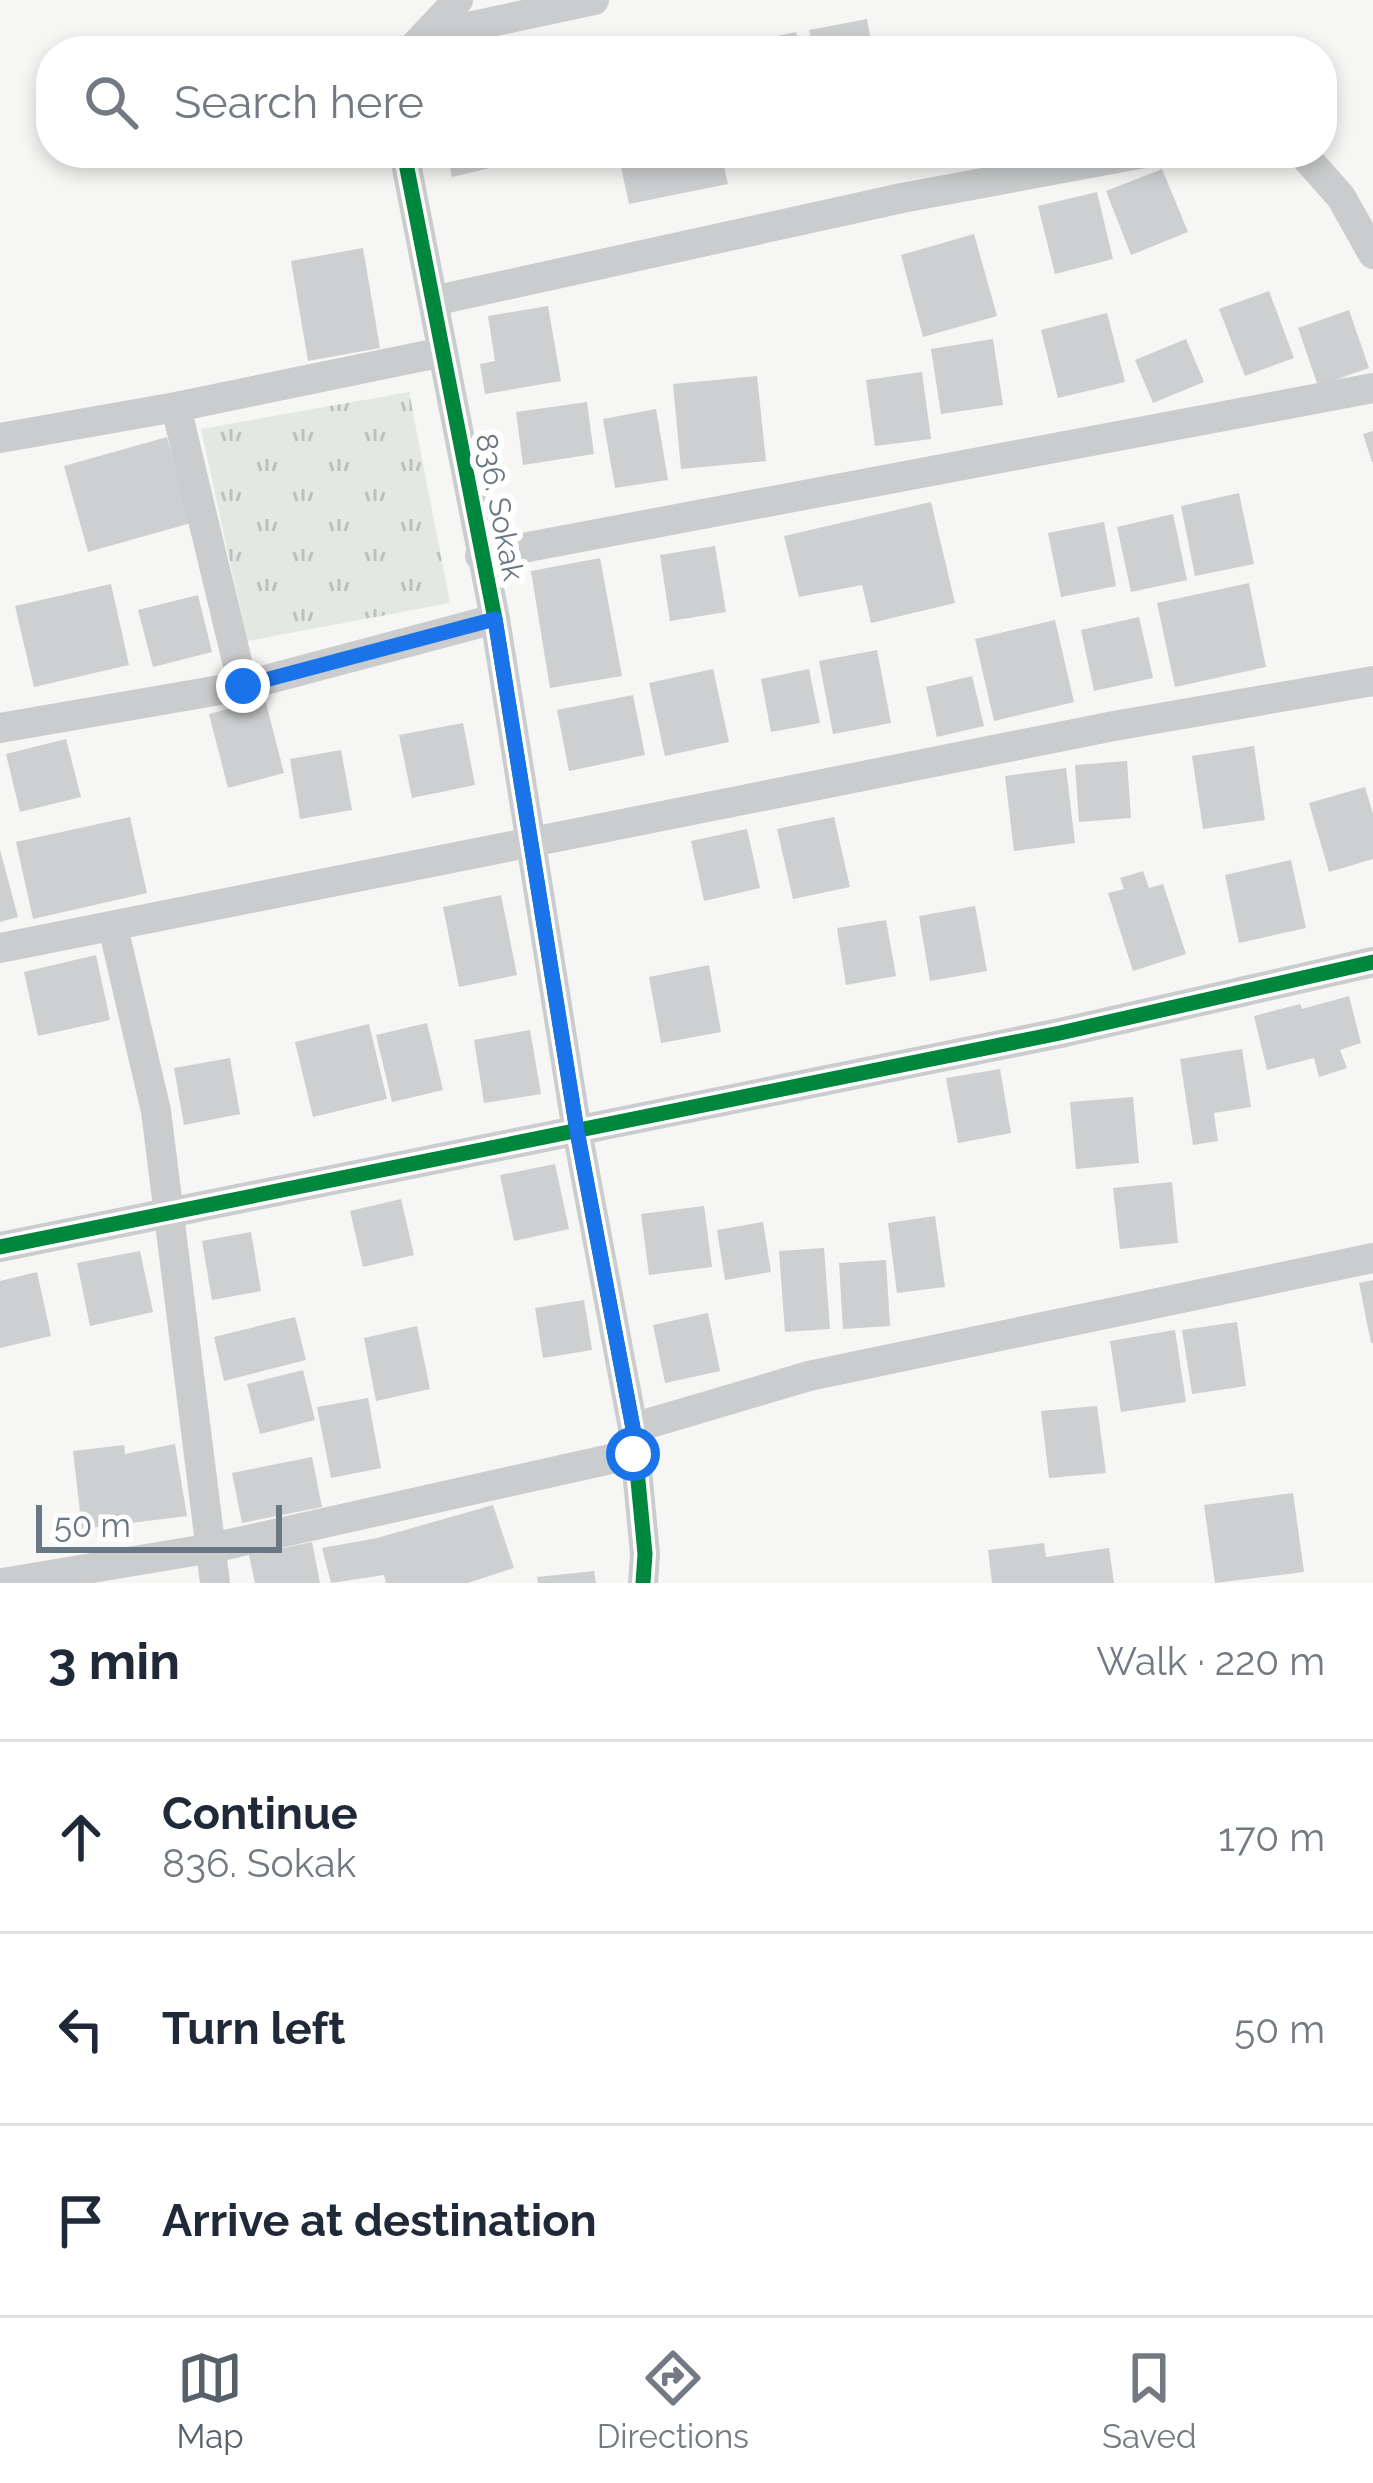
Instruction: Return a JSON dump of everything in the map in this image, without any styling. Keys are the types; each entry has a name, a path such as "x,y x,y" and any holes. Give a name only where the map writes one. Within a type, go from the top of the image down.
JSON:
{"street":[{"path":"425,36 458,0"},
{"path":"447,36 594,0"},
{"name":"836. Sokak","path":"407,168 495,619 577,1131 633,1441 645,1554 643,1583"},
{"path":"433,301 902,198 1063,168"},
{"path":"1315,168 1341,197 1373,254"},
{"path":"0,438 443,352"},
{"path":"480,556 1373,388"},
{"path":"176,407 243,686"},
{"path":"0,728 243,686 495,619"},
{"path":"0,948 1114,726 1373,681"},
{"path":"113,926 155,1111 215,1583"},
{"path":"0,1247 1060,1034 1373,962"},
{"path":"2,1583 212,1548 633,1441 809,1376 1373,1258"}],"green space":[{"path":"409,392 450,603 247,641 201,429"}],"building":[{"path":"867,19 870,36 810,36 809,30"},
{"path":"450,168 490,168 452,177"},
{"path":"621,168 724,168 728,184 629,204"},
{"path":"1162,169 1188,232 1131,255 1106,191"},
{"path":"1097,192 1113,259 1055,274 1038,206"},
{"path":"974,234 997,316 923,337 901,255"},
{"path":"363,248 380,348 308,361 291,261"},
{"path":"1269,291 1294,358 1245,376 1219,309"},
{"path":"548,306 561,381 485,394 480,364 495,361 488,316"},
{"path":"1349,310 1369,368 1318,386 1298,328"},
{"path":"1107,313 1125,382 1058,398 1041,330"},
{"path":"993,339 1003,405 941,414 931,349"},
{"path":"1186,339 1204,382 1153,403 1135,360"},
{"path":"922,372 931,439 875,446 866,380"},
{"path":"757,376 766,461 681,469 673,384"},
{"path":"587,402 594,454 523,465 516,412"},
{"path":"656,409 668,480 615,488 603,419"},
{"path":"1373,431 1373,462 1372,462 1363,434"},
{"path":"167,437 191,523 88,552 64,466"},
{"path":"1239,493 1254,564 1195,576 1181,506"},
{"path":"931,502 955,603 871,623 862,585 799,597 784,536"},
{"path":"1173,514 1187,580 1131,592 1117,527"},
{"path":"1104,522 1116,586 1061,597 1048,533"},
{"path":"715,546 726,612 670,621 660,555"},
{"path":"600,558 622,676 550,688 531,571"},
{"path":"1249,583 1266,667 1175,687 1157,603"},
{"path":"111,584 129,665 34,687 15,606"},
{"path":"198,595 212,652 153,667 138,610"},
{"path":"1139,617 1153,678 1094,691 1081,630"},
{"path":"1055,620 1074,702 994,721 975,639"},
{"path":"877,650 891,723 833,734 819,661"},
{"path":"713,669 729,742 665,756 649,683"},
{"path":"809,669 820,723 771,732 761,679"},
{"path":"972,676 984,726 937,737 926,687"},
{"path":"633,695 645,755 569,771 557,710"},
{"path":"265,699 284,773 228,788 209,714"},
{"path":"463,723 475,785 412,798 399,735"},
{"path":"66,739 81,797 20,812 6,754"},
{"path":"1254,746 1265,820 1203,829 1192,756"},
{"path":"341,750 352,810 300,819 290,759"},
{"path":"1127,761 1131,818 1079,822 1075,765"},
{"path":"1066,768 1075,843 1014,851 1005,776"},
{"path":"1365,787 1373,814 1373,859 1329,872 1309,803"},
{"path":"130,817 147,893 33,919 16,842"},
{"path":"834,817 850,887 793,899 777,829"},
{"path":"747,829 760,888 704,901 691,841"},
{"path":"0,850 18,917 0,922"},
{"path":"1291,860 1306,928 1239,943 1225,875"},
{"path":"1143,871 1149,888 1163,884 1186,954 1133,971 1108,893 1124,889 1120,878"},
{"path":"501,895 517,975 459,987 443,907"},
{"path":"975,906 987,971 930,981 919,916"},
{"path":"886,920 896,976 846,985 837,928"},
{"path":"96,955 110,1020 38,1036 24,972"},
{"path":"709,965 721,1032 661,1043 649,977"},
{"path":"1349,996 1361,1043 1340,1050 1347,1068 1319,1077 1314,1058 1267,1070 1254,1016"},
{"path":"427,1023 443,1090 392,1102 376,1035"},
{"path":"369,1024 387,1099 313,1117 295,1042"},
{"path":"530,1030 541,1094 484,1103 474,1040"},
{"path":"1242,1049 1251,1107 1214,1113 1218,1141 1193,1145 1180,1059"},
{"path":"230,1058 240,1114 184,1125 174,1068"},
{"path":"1000,1069 1011,1133 958,1143 946,1078"},
{"path":"1133,1097 1139,1163 1076,1169 1070,1102"},
{"path":"555,1164 569,1229 514,1241 500,1175"},
{"path":"1172,1182 1178,1243 1120,1249 1113,1188"},
{"path":"401,1199 414,1255 363,1267 350,1211"},
{"path":"704,1206 712,1267 649,1275 641,1214"},
{"path":"935,1216 945,1287 897,1293 888,1223"},
{"path":"763,1222 771,1272 725,1280 717,1230"},
{"path":"251,1232 261,1291 212,1300 202,1241"},
{"path":"824,1248 830,1329 785,1332 779,1251"},
{"path":"140,1251 153,1312 90,1326 77,1263"},
{"path":"886,1260 890,1326 843,1329 839,1263"},
{"path":"37,1272 51,1336 0,1348 0,1281"},
{"path":"1373,1280 1373,1343 1371,1343 1359,1283"},
{"path":"584,1300 592,1350 543,1358 535,1308"},
{"path":"708,1313 720,1371 665,1383 653,1325"},
{"path":"295,1317 306,1360 224,1381 214,1337"},
{"path":"1237,1322 1246,1386 1192,1394 1182,1330"},
{"path":"417,1326 430,1389 376,1401 364,1338"},
{"path":"1175,1330 1186,1402 1121,1412 1110,1341"},
{"path":"303,1370 315,1420 260,1434 247,1384"},
{"path":"368,1398 381,1468 331,1478 317,1407"},
{"path":"1097,1406 1106,1473 1049,1478 1041,1411"},
{"path":"175,1444 187,1516 82,1529 73,1451 124,1445 125,1454"},
{"path":"312,1457 322,1507 242,1523 232,1473"},
{"path":"1293,1493 1304,1572 1215,1583 1204,1505"},
{"path":"493,1505 514,1568 468,1583 386,1583 384,1575 331,1583 322,1548 377,1538"},
{"path":"312,1542 320,1583 255,1583 249,1555"},
{"path":"1044,1543 1046,1557 1109,1548 1114,1583 992,1583 988,1550"},
{"path":"594,1571 596,1583 538,1583 537,1577"}],"cycle path":[{"path":"407,168 495,619 577,1131 633,1428 645,1554 643,1583"},
{"path":"0,1247 1060,1033 1373,962"}],"route":[{"path":"243,686 495,619 577,1131 633,1428 633,1454"}]}
